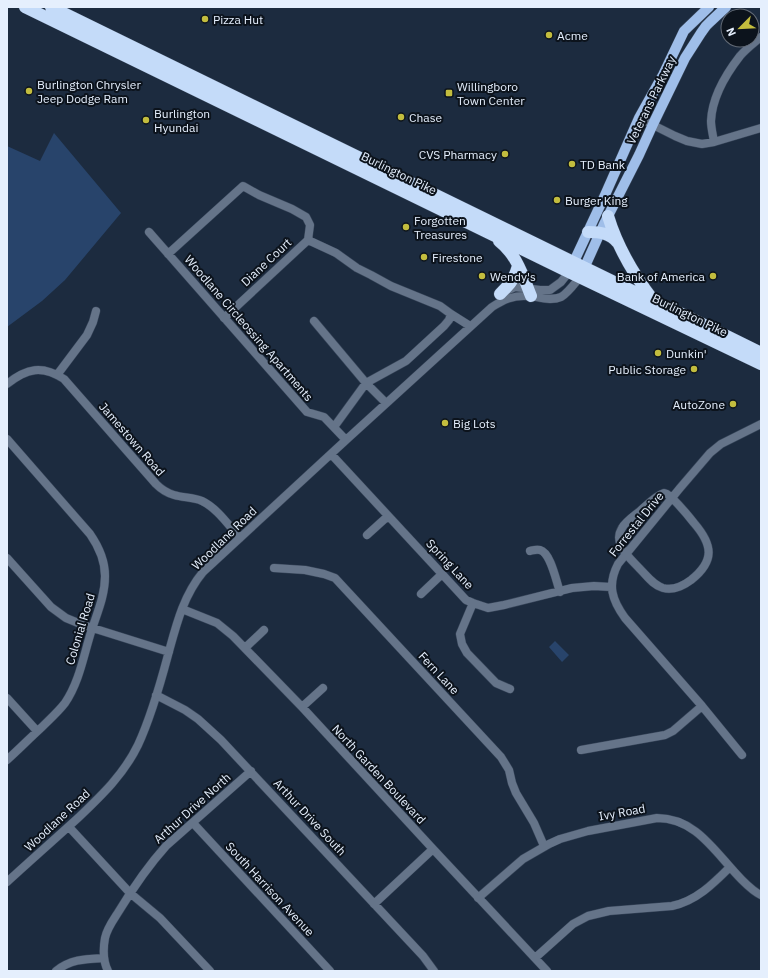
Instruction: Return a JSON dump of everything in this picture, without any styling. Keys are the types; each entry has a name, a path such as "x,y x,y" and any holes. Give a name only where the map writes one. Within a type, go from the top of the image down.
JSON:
{"highway":[{"name":"Burlington Pike","path":"25,7 488,232 655,302 761,353"},
{"name":"Burlington Pike","path":"50,7 577,269 761,364"},
{"path":"608,216 620,245 639,281 655,302"},
{"path":"488,232 511,252 530,292"},
{"path":"594,232 613,238 620,245"},
{"path":"500,294 512,282 516,275 518,266"}],"main road":[{"name":"Veterans Parkway","path":"577,269 594,232 605,195 639,118 663,75 684,31 709,7"},
{"name":"Veterans Parkway","path":"594,232 608,216 639,155 678,71 710,22 726,7"}],"street":[{"path":"714,142 711,120 713,106 719,92 727,75 740,57 761,37"},
{"path":"639,118 687,141 702,144 714,142 761,128"},
{"name":"Woodlane Circleossing Apartments","path":"168,254 243,186 306,217 310,225 308,240"},
{"name":"Woodlane Circleossing Apartments","path":"149,232 307,412 324,417 346,440"},
{"path":"308,240 336,253 357,268 391,286 440,306 470,326"},
{"name":"Diane Court","path":"224,318 308,240"},
{"name":"Woodlane Road","path":"7,882 96,801 127,765 143,734 182,609 190,590 203,572 470,326 500,301 509,297 519,296 530,292 550,290 577,269"},
{"name":"Woodlane Road","path":"484,314 500,294 515,287 553,298 560,297 567,292 577,269"},
{"path":"56,375 87,335 96,311"},
{"path":"334,427 366,383 406,361 450,320 451,314"},
{"path":"314,321 366,383 386,403"},
{"name":"Jamestown Road","path":"7,384 27,371 34,370 42,370 64,379 161,489 174,496 196,499 208,504 240,538"},
{"name":"Forrestal Drive","path":"611,586 614,571 618,564 715,448 727,440 761,424"},
{"name":"Colonial Road","path":"7,439 93,540 100,551 104,563 105,575 103,597 71,692 59,710 7,760"},
{"name":"Spring Lane","path":"330,454 466,600 488,608 572,588 611,586"},
{"path":"664,493 672,498 698,528 708,543 709,555 701,571 682,586 676,588 666,588 651,581 626,554 619,541 622,528 664,493"},
{"path":"367,535 388,516"},
{"path":"530,551 537,549 545,553 551,562 560,592"},
{"path":"7,558 52,607 66,618 92,628 169,652"},
{"name":"Fern Lane","path":"274,568 305,570 335,578 501,757 508,770 516,793 534,823 544,846"},
{"path":"421,594 442,574"},
{"path":"611,586 614,601 618,609 702,706 742,755"},
{"path":"473,603 460,634 462,644 467,653 496,683 510,689"},
{"name":"North Garden Boulevard","path":"182,609 217,623 233,636 302,707 546,971"},
{"path":"245,648 264,630"},
{"path":"302,707 323,688"},
{"name":"Arthur Drive South","path":"156,695 185,710 222,740 423,956 434,971"},
{"path":"7,698 37,732"},
{"path":"581,750 665,734 673,731 702,706"},
{"name":"Arthur Drive North","path":"108,971 103,949 105,937 130,893 161,852 251,771"},
{"name":"Ivy Road","path":"478,898 518,863 544,846 560,839 588,831 650,819 663,818 676,820 694,830 748,885 761,895"},
{"name":"South Harrison Avenue","path":"193,823 330,971"},
{"path":"69,827 130,893 160,918 210,971"},
{"path":"374,904 433,850"},
{"path":"535,958 573,924 581,919 594,914 609,911 679,905 691,900 702,892 730,867"},
{"path":"56,971 76,960 104,958"}],"shaded area":[{"path":"54,133 121,213 65,280 42,301 7,327 7,146 40,161"},
{"path":"555,641 569,655 562,662 549,647"}],"place":[{"name":"Pizza Hut","path":"205,19"},
{"name":"Acme","path":"549,35"},
{"name":"Burlington Chrysler Jeep Dodge Ram","path":"29,91"},
{"name":"Willingboro Town Center","path":"449,93"},
{"name":"Chase","path":"401,117"},
{"name":"Burlington Hyundai","path":"146,120"},
{"name":"CVS Pharmacy","path":"505,154"},
{"name":"TD Bank","path":"572,164"},
{"name":"Burger King","path":"557,200"},
{"name":"Forgotten Treasures","path":"406,227"},
{"name":"Firestone","path":"424,257"},
{"name":"Wendy's","path":"482,276"},
{"name":"Bank of America","path":"713,276"},
{"name":"Dunkin'","path":"658,353"},
{"name":"Public Storage","path":"694,369"},
{"name":"AutoZone","path":"733,404"},
{"name":"Big Lots","path":"445,423"}]}
